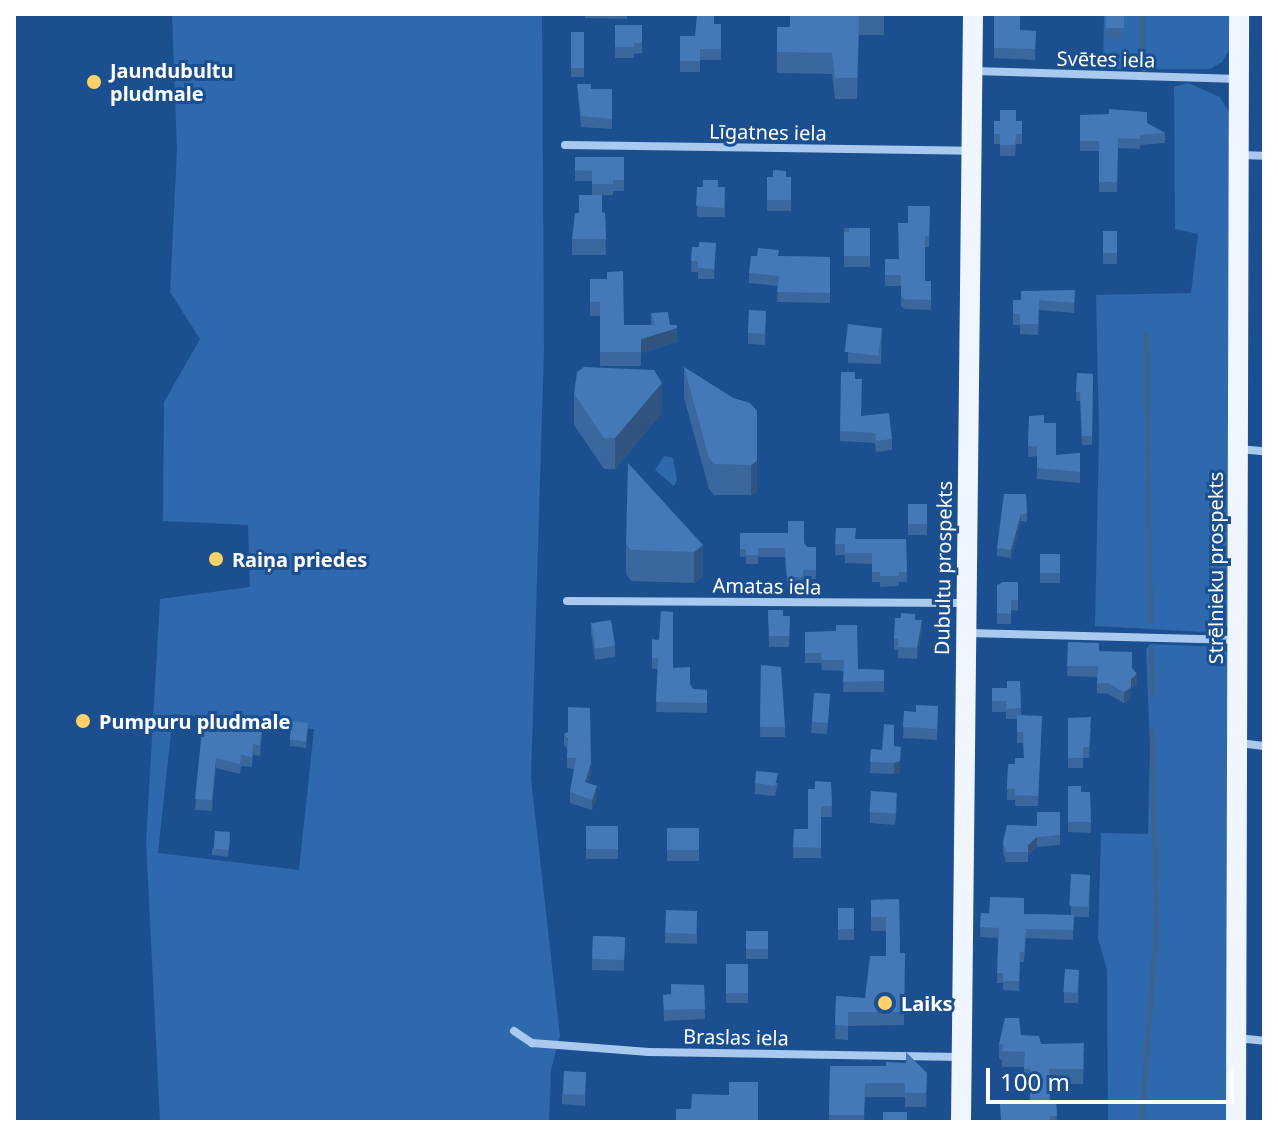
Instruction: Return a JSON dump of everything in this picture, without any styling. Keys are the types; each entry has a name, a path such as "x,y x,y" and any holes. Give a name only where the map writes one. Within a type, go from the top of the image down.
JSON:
{"main road":[{"name":"Dubultu prospekts","path":"961,1122 973,14"},
{"name":"Strēlnieku prospekts","path":"1236,1122 1239,14"}],"street":[{"name":"Svētes iela","path":"972,71 1239,79"},
{"name":"Līgatnes iela","path":"565,145 971,151"},
{"path":"1240,155 1264,156"},
{"path":"1239,449 1264,451"},
{"name":"Amatas iela","path":"567,601 966,603"},
{"path":"966,633 1239,640"},
{"path":"1238,743 1264,746"},
{"name":"Braslas iela","path":"514,1031 532,1043 649,1052 961,1057"},
{"path":"1237,1038 1264,1041"}],"shaded area":[{"path":"172,14 542,14 544,349 531,779 560,1036 551,1070 549,1122 160,1122 146,842 160,599 250,587 248,525 163,521 164,402 200,339 170,292 177,150","holes":["173,714 314,729 299,870 158,853"]},
{"path":"1104,14 1231,14 1231,47 1222,62 1210,69 1103,69"},
{"path":"1188,83 1220,97 1231,116 1228,626 1203,632 1095,626 1099,434 1096,295 1191,293 1198,234 1175,229 1174,87"},
{"path":"664,456 673,458 677,480 674,486 655,470"},
{"path":"1150,644 1221,647 1230,654 1226,1122 1108,1122 1107,970 1098,939 1101,833 1148,834 1150,747 1146,649"}],"building":[{"path":"697,14 714,14 714,24 721,24 721,49 700,49 700,61 680,61 680,36 695,36"},
{"path":"790,14 859,14 857,78 835,78 832,53 777,52 777,27 790,27"},
{"path":"994,14 1020,14 1020,30 1036,31 1035,49 994,48"},
{"path":"1106,14 1124,14 1124,28 1106,28"},
{"path":"615,25 642,25 642,43 633,43 634,47 615,47"},
{"path":"571,32 584,32 584,68 571,68"},
{"path":"577,84 591,84 591,89 612,89 612,119 581,116"},
{"path":"1109,109 1147,112 1147,123 1165,133 1140,135 1140,139 1118,138 1117,182 1099,182 1099,141 1080,141 1080,115 1109,114"},
{"path":"1000,110 1016,110 1016,121 1022,121 1022,134 1016,134 1015,145 1000,145 1000,134 994,134 994,121 1000,121"},
{"path":"575,157 624,157 624,180 613,180 613,184 592,184 592,171 575,170"},
{"path":"773,170 786,171 786,177 791,177 791,200 767,200 767,177 773,177"},
{"path":"703,180 718,180 718,187 725,187 724,208 696,206 697,187 703,187"},
{"path":"579,195 602,195 606,239 572,239 575,213 579,213"},
{"path":"908,206 930,206 929,236 925,236 925,281 931,281 931,300 905,299 901,295 901,275 885,275 885,259 899,259 898,223 908,223"},
{"path":"849,228 870,228 870,256 844,256 844,232 849,232"},
{"path":"1103,231 1117,231 1117,253 1103,253"},
{"path":"699,242 716,243 714,269 698,268 698,261 691,261 692,247 699,247"},
{"path":"758,248 779,250 778,256 830,257 830,293 777,292 779,276 749,273 751,256 757,256"},
{"path":"623,271 624,325 655,325 651,313 668,312 670,325 677,325 677,328 641,339 641,352 600,352 600,302 590,302 590,279 607,279 607,272"},
{"path":"1075,290 1074,303 1039,300 1038,324 1020,324 1020,314 1013,314 1013,300 1021,300 1021,291"},
{"path":"749,310 766,311 765,334 748,333"},
{"path":"848,324 882,328 878,356 845,352"},
{"path":"584,367 654,370 662,383 615,438 604,438 574,394 577,372"},
{"path":"684,367 733,398 750,403 757,411 757,461 751,465 714,464 709,458"},
{"path":"841,372 855,372 855,379 862,379 861,416 889,413 892,439 876,441 875,433 840,431"},
{"path":"1077,373 1093,374 1092,436 1082,436 1080,392 1076,392"},
{"path":"1044,415 1044,423 1056,423 1056,455 1080,453 1080,472 1037,468 1037,446 1028,446 1029,416"},
{"path":"628,463 703,545 694,552 631,550 626,544"},
{"path":"1004,494 1026,494 1027,514 1021,514 1011,550 997,548"},
{"path":"908,504 927,504 927,524 908,524"},
{"path":"788,521 804,521 804,543 807,547 816,547 816,570 803,570 803,577 787,577 785,548 758,548 758,555 746,555 746,549 740,549 740,533 788,533"},
{"path":"836,528 856,528 855,539 906,539 907,572 899,572 899,576 880,576 880,572 872,572 872,553 845,553 845,544 835,544"},
{"path":"1040,554 1060,554 1060,573 1040,573"},
{"path":"1018,582 1018,600 1011,600 1011,614 997,613 997,585"},
{"path":"768,610 783,610 783,616 790,616 789,636 769,636"},
{"path":"661,611 673,612 673,668 690,667 690,684 693,689 707,690 707,703 656,702 658,658 652,658 652,639 659,640"},
{"path":"901,613 915,614 915,620 922,620 917,648 898,647 898,639 894,639 895,618 901,618"},
{"path":"611,620 615,646 595,649 591,623"},
{"path":"836,625 857,625 858,669 884,670 884,681 843,682 844,660 822,660 821,653 805,653 805,632 836,631"},
{"path":"1068,642 1099,643 1099,651 1132,652 1132,668 1137,674 1131,679 1131,687 1124,692 1108,683 1097,683 1098,666 1067,666"},
{"path":"761,665 781,667 785,727 760,727"},
{"path":"1007,681 1020,681 1021,708 1006,709 1006,701 992,701 992,688 1007,688"},
{"path":"814,693 830,694 828,723 812,722"},
{"path":"916,705 938,706 937,729 903,727 904,711 916,712"},
{"path":"568,707 590,708 591,763 585,782 597,786 592,800 570,792 576,758 567,758 568,739 564,734 568,732"},
{"path":"1017,715 1042,716 1038,796 1015,795 1015,789 1007,789 1008,764 1015,764 1015,758 1024,758 1023,732 1017,732"},
{"path":"1091,717 1089,747 1083,747 1083,758 1068,758 1068,718"},
{"path":"203,720 262,720 260,745 253,744 252,757 241,755 240,764 216,758 212,800 195,799"},
{"path":"292,721 308,723 306,742 290,740"},
{"path":"884,724 894,725 894,746 901,747 900,761 870,762 871,749 882,750"},
{"path":"756,771 778,773 775,786 755,783"},
{"path":"815,781 831,782 832,806 821,806 821,848 793,847 794,829 808,829 808,789 815,789"},
{"path":"1068,786 1081,786 1081,792 1090,792 1091,822 1068,822"},
{"path":"871,791 897,793 895,814 870,812"},
{"path":"1037,812 1060,812 1060,835 1037,837 1028,845 1028,852 1006,852 1003,842 1007,825 1037,826"},
{"path":"586,826 618,826 618,849 586,849"},
{"path":"667,828 699,828 699,850 667,850"},
{"path":"215,831 230,832 229,850 214,849"},
{"path":"1071,874 1090,875 1088,907 1069,906"},
{"path":"990,897 1024,898 1024,914 1074,915 1073,930 1026,929 1024,952 1020,952 1019,981 1003,981 1003,973 997,973 999,928 980,927 981,913 989,914"},
{"path":"899,899 900,953 905,953 904,1012 848,1012 848,1026 835,1025 836,996 865,998 870,956 886,956 886,917 871,917 871,900"},
{"path":"838,908 854,908 854,929 838,929"},
{"path":"666,910 697,911 696,934 665,933"},
{"path":"746,931 768,931 768,949 746,949"},
{"path":"593,936 625,937 624,960 592,959"},
{"path":"726,964 748,964 748,993 726,993"},
{"path":"1065,969 1079,970 1077,993 1063,992"},
{"path":"671,984 704,985 705,1009 664,1010 663,995 671,994"},
{"path":"1005,1018 1019,1018 1021,1035 1039,1036 1041,1044 1084,1043 1083,1069 1049,1069 1050,1102 1056,1101 1057,1116 1050,1116 1050,1122 1001,1122 1000,1104 1030,1103 1030,1069 1024,1069 1025,1052 1002,1051 1003,1044 999,1044"},
{"path":"906,1052 927,1073 926,1093 905,1093 905,1083 865,1083 864,1115 829,1115 830,1066 906,1063"},
{"path":"564,1071 586,1072 585,1095 563,1094"},
{"path":"729,1082 758,1082 758,1122 676,1122 676,1109 691,1109 692,1094 729,1095"},
{"path":"883,1112 907,1112 907,1122 883,1122"}],"waterway":[{"path":"1142,14 1143,69"},
{"path":"1146,334 1150,621"},
{"path":"1151,649 1152,694"},
{"path":"1141,1122 1156,928 1152,730"}],"place":[{"name":"Jaundubultu pludmale","path":"94,82"},
{"name":"Raiņa priedes","path":"216,559"},
{"name":"Pumpuru pludmale","path":"83,721"},
{"name":"Laiks","path":"885,1003"}]}
